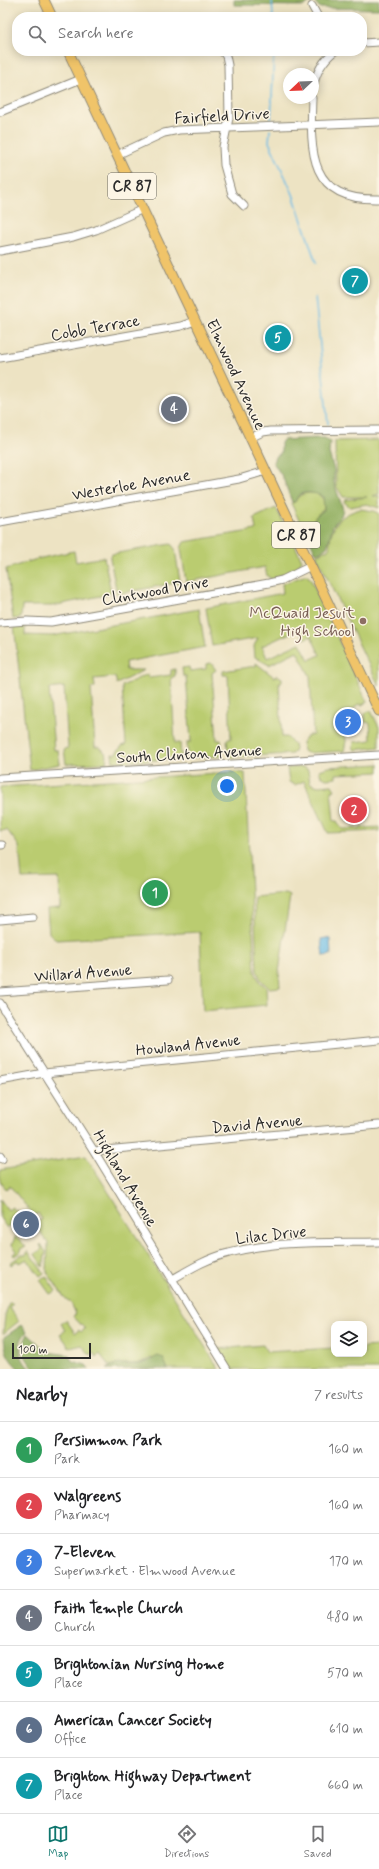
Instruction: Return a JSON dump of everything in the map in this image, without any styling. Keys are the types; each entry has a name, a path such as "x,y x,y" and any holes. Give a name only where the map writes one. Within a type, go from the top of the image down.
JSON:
{"main road":[{"path":"44,0 50,12"},
{"name":"Elmwood Avenue","path":"70,56 379,711"}],"street":[{"path":"312,6 315,12"},
{"path":"367,43 379,42"},
{"path":"226,56 228,65 229,118 223,147 224,165 232,194 244,206"},
{"path":"319,69 329,56"},
{"path":"2,111 81,79"},
{"path":"312,104 312,153 317,167 325,180 335,190 349,196 364,200 379,199"},
{"name":"Fairfield Drive","path":"117,155 172,131 188,129 379,122"},
{"path":"0,251 73,237 96,230 143,209"},
{"name":"Cobb Terrace","path":"0,358 181,326 195,321"},
{"path":"250,438 263,432 270,431 379,430"},
{"name":"Westerloe Avenue","path":"0,522 239,479 266,471"},
{"name":"Clintwood Drive","path":"0,623 27,621 51,622 269,583 282,580 311,566"},
{"name":"South Clinton Avenue","path":"0,778 379,755"},
{"path":"0,920 33,917"},
{"name":"Willard Avenue","path":"0,992 168,980"},
{"name":"Highland Avenue","path":"0,1003 94,1152 226,1369"},
{"name":"Howland Avenue","path":"0,1080 44,1073 379,1040"},
{"name":"David Avenue","path":"94,1152 379,1125"},
{"name":"Lilac Drive","path":"171,1280 203,1262 228,1253 253,1247 379,1242"}],"green space":[{"path":"234,0 313,0 304,6 234,5"},
{"path":"313,0 379,0 379,9 320,8"},
{"path":"325,438 330,442 329,453 334,470 334,483 343,509 341,516 333,525 327,547 316,553 308,537 307,531 316,516 324,510 323,497 314,493 303,493 298,496 295,502 292,502 283,478 273,462 275,457 281,453 281,443 283,440"},
{"path":"379,440 379,494 372,496 379,496 379,508 367,504 350,507 344,502 345,500 367,497 343,497 336,486 335,441"},
{"path":"307,493 317,493 324,500 324,509 318,514 310,527 304,531 291,503 295,502 301,495"},
{"path":"276,508 302,560 297,568 273,580 267,576 265,567 186,582 181,548 184,542 256,530 254,518"},
{"path":"360,509 374,511 379,514 379,686 316,555 329,549 331,534 337,523 346,515"},
{"path":"171,544 175,549 180,582 117,594 110,558 112,554"},
{"path":"74,551 76,562 104,557 111,592 110,594 52,606 22,606 21,618 13,619 6,569 37,559"},
{"path":"306,575 310,578 367,702 362,705 358,704 352,711 343,712 346,741 344,751 308,753 303,751 302,742 308,735 313,735 310,676 297,651 269,665 255,657 254,646 258,638 212,646 206,608 283,593 282,584","holes":["299,629 304,639 311,636 320,655 309,660 300,643 267,658 262,646"]},
{"path":"199,609 205,647 125,662 126,670 144,670 117,684 115,677 94,679 95,687 91,688 95,747 100,747 107,755 106,763 66,764 64,749 68,748 64,687 49,689 54,750 58,750 60,764 30,770 14,625 23,624 25,627 25,635 52,636"},
{"path":"211,663 216,670 212,673 217,740 221,740 222,756 188,758 187,742 191,742 186,676 183,676 182,668 189,667 190,671 206,669 206,664"},
{"path":"256,663 274,677 277,675 282,678 282,682 279,683 282,737 287,737 294,744 295,750 292,754 231,757 228,752 227,739 231,739 228,675 223,675 223,671 256,666"},
{"path":"175,669 175,676 171,678 175,743 180,743 181,757 178,759 113,762 112,754 115,754 122,746 126,745 122,686 148,674 149,678 171,675 171,670"},
{"path":"371,711 379,727 379,747 355,750 353,747 354,742 371,740 370,723 365,722 365,713"},
{"path":"379,764 379,772 336,774 336,778 326,779 321,776 319,770 329,767"},
{"path":"304,767 308,770 310,783 318,786 332,785 335,790 331,791 334,821 337,821 341,828 379,827 379,831 328,833 304,781 295,785 289,782 287,768"},
{"path":"233,772 245,773 255,972 260,982 266,987 267,1005 203,1011 200,932 56,940 49,933 47,909 60,908 59,878 22,879 19,846 7,830 0,831 0,787"},
{"path":"286,894 290,896 279,972 280,987 269,988 261,980 257,971 254,897"},
{"path":"86,1156 219,1369 168,1369 151,1358 136,1364 109,1366 100,1354 96,1357 93,1352 90,1355 82,1345 70,1348 60,1334 66,1330 61,1324 66,1320 75,1333 79,1330 81,1332 85,1329 73,1316 76,1314 71,1303 64,1297 47,1272 48,1243 35,1224 42,1219 38,1213 34,1216 10,1186 6,1189 0,1181 0,1170"},
{"path":"0,1199 8,1210 12,1207 15,1211 17,1210 24,1220 22,1222 20,1219 7,1228 0,1218"},
{"path":"15,1237 19,1239 26,1247 22,1248 20,1253 14,1256 13,1254 17,1251 12,1245"},
{"path":"41,1244 46,1252 43,1267 35,1254 42,1249"},
{"path":"28,1251 44,1273 40,1276 27,1259 20,1263 18,1260 11,1265 10,1263 21,1255 26,1255"},
{"path":"46,1276 56,1291 50,1294 40,1280"},
{"path":"11,1302 13,1304 9,1307 19,1321 3,1334 5,1316 9,1303"},
{"path":"22,1325 27,1332 21,1341 20,1351 21,1356 30,1369 19,1369 12,1362 5,1347 4,1337"},
{"path":"28,1334 47,1352 69,1355 72,1361 86,1365 89,1369 34,1369 25,1356 23,1349"},
{"path":"263,1345 267,1352 331,1348 331,1357 367,1357 367,1347 379,1346 379,1369 231,1369 218,1349"},
{"path":"158,1356 163,1358 168,1369 106,1369 120,1364 144,1363"}],"water":[{"path":"321,939 330,939 331,955 323,956"}],"waterway":[{"path":"272,0 273,12"},
{"path":"271,121 274,56"},
{"path":"270,130 269,142 293,194 316,263"},
{"path":"315,297 328,424"}],"place":[{"name":"Brighton Highway Department","path":"355,281"},
{"name":"Brightonian Nursing Home","path":"278,338"},
{"name":"Faith Temple Church","path":"174,409"},
{"name":"McQuaid Jesuit High School","path":"363,621"},
{"name":"7-Eleven","path":"348,722"},
{"name":"Walgreens","path":"354,810"},
{"name":"Persimmon Park","path":"155,893"},
{"name":"American Cancer Society","path":"26,1224"}]}
